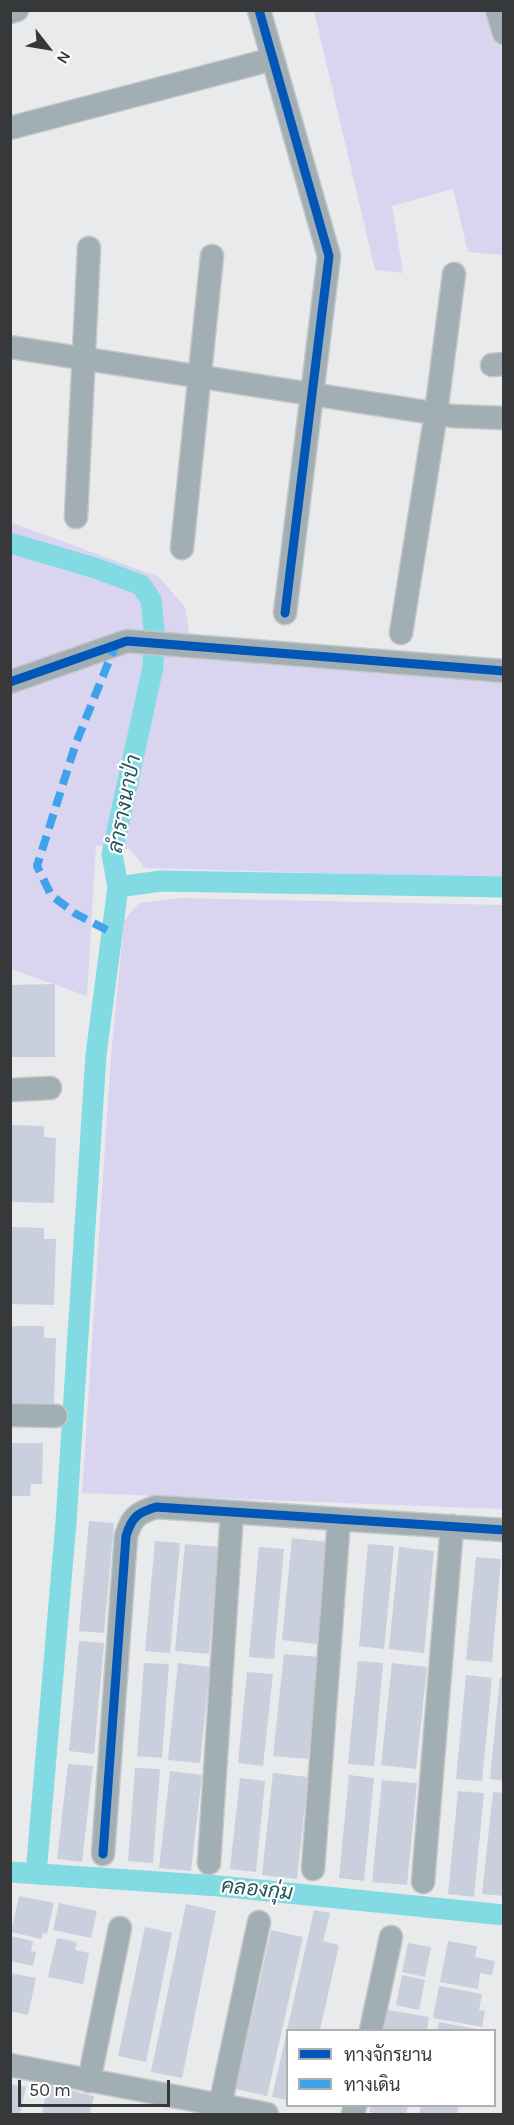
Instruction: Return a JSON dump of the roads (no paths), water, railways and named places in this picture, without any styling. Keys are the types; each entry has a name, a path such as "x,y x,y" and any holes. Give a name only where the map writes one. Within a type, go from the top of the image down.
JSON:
{"street":[{"path":"10,12 18,10"},
{"path":"259,10 329,256 285,613"},
{"path":"497,10 504,33"},
{"path":"10,128 273,59"},
{"path":"76,517 89,248"},
{"path":"182,548 212,256"},
{"path":"401,633 436,414 454,274"},
{"path":"10,347 436,414 504,418"},
{"path":"10,682 128,641 504,671"},
{"path":"10,1090 50,1089"},
{"path":"10,1415 56,1416"},
{"path":"103,1854 126,1536 130,1523 140,1512 156,1507 504,1530"},
{"path":"209,1863 232,1512"},
{"path":"314,1869 339,1519"},
{"path":"423,1882 452,1526"},
{"path":"220,2106 259,1922"},
{"path":"89,2081 120,1928"},
{"path":"371,2029 391,1937"},
{"path":"10,2065 89,2081 166,2106 220,2106 267,2115"}],"waterway":[{"name":"ลำรางนาป่า","path":"10,543 95,568 141,585 151,600 154,630 153,667 112,854 118,887 161,881 504,887"},
{"path":"36,1874 66,1522 96,1055 118,887"},
{"name":"คลองกุ่ม","path":"10,1872 219,1886 504,1915"}]}
